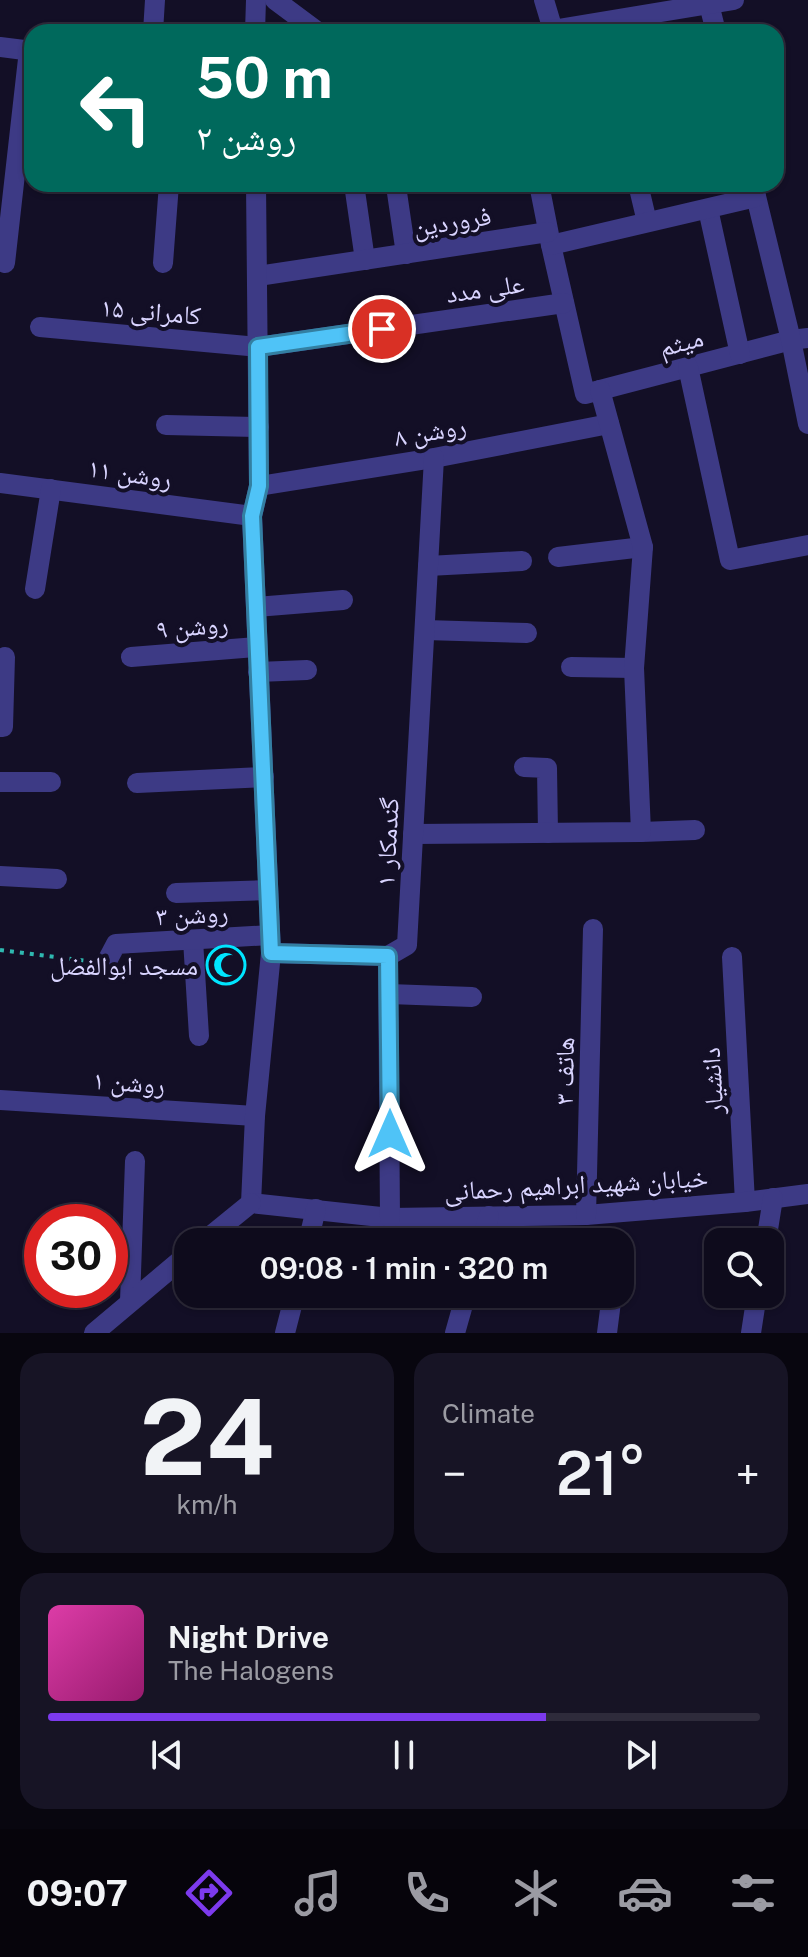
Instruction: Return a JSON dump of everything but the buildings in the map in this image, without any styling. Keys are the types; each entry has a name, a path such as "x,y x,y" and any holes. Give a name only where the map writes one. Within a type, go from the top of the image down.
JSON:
{"street":[{"path":"154,24 155,0"},
{"path":"255,24 256,0"},
{"path":"275,0 307,24"},
{"path":"544,0 546,24"},
{"path":"579,24 663,6 734,0"},
{"path":"709,4 714,24"},
{"path":"0,47 24,49"},
{"path":"5,263 24,107"},
{"path":"163,263 168,192"},
{"path":"220,1228 251,1203 270,944 252,516 259,486 256,192"},
{"path":"355,192 365,260"},
{"path":"397,192 406,254"},
{"path":"540,192 564,303 593,392 609,424 643,547 634,668 641,832"},
{"path":"640,192 647,222"},
{"name":"فروردین","path":"258,276 647,222 708,209 751,192"},
{"path":"754,192 799,339 808,424"},
{"path":"708,209 740,354"},
{"name":"علی مدد","path":"258,347 564,303"},
{"name":"کامرانی ۱۵","path":"40,327 258,347"},
{"name":"میثم","path":"593,392 799,339"},
{"path":"688,367 730,560 808,545"},
{"name":"روشن ۸","path":"259,486 434,458 609,424"},
{"path":"166,425 259,427"},
{"name":"گندمکار ۱","path":"388,956 407,945 434,458"},
{"name":"روشن ۱۱","path":"0,483 252,516"},
{"path":"35,589 51,489"},
{"path":"558,557 643,547"},
{"path":"428,566 522,561"},
{"path":"256,607 343,600"},
{"path":"425,630 527,633"},
{"name":"روشن ۹","path":"131,657 257,647"},
{"path":"0,727 3,727 5,657"},
{"path":"571,667 634,668"},
{"path":"258,672 307,670"},
{"path":"524,767 547,768 548,833"},
{"path":"137,783 264,777"},
{"path":"0,782 51,782"},
{"path":"413,834 695,830"},
{"path":"0,876 57,879"},
{"path":"176,893 268,890"},
{"name":"هاتف ۳","path":"586,1215 593,929"},
{"path":"193,940 199,1036"},
{"name":"روشن ۳","path":"106,963 116,944 193,940 388,956"},
{"path":"388,956 390,1218"},
{"name":"دانشیار","path":"732,957 745,1202"},
{"path":"389,994 472,997"},
{"name":"روشن ۱","path":"0,1100 255,1116"},
{"path":"130,1301 135,1161"},
{"name":"خیابان شهید ابراهیم رحمانی","path":"251,1203 390,1218 586,1215 808,1194"},
{"path":"768,1228 773,1198"},
{"path":"311,1228 316,1209"},
{"path":"485,1228 489,1216"},
{"path":"94,1333 174,1265"},
{"path":"285,1333 291,1308"},
{"path":"455,1333 462,1308"},
{"path":"607,1333 610,1308"},
{"path":"751,1333 755,1308"}],"path":[{"path":"0,950 106,963"}],"place":[{"name":"مسجد ابوالفضل","path":"226,965"}],"route":[{"path":"382,329 258,347 259,486 252,516 271,953 388,956 390,1134"}]}
